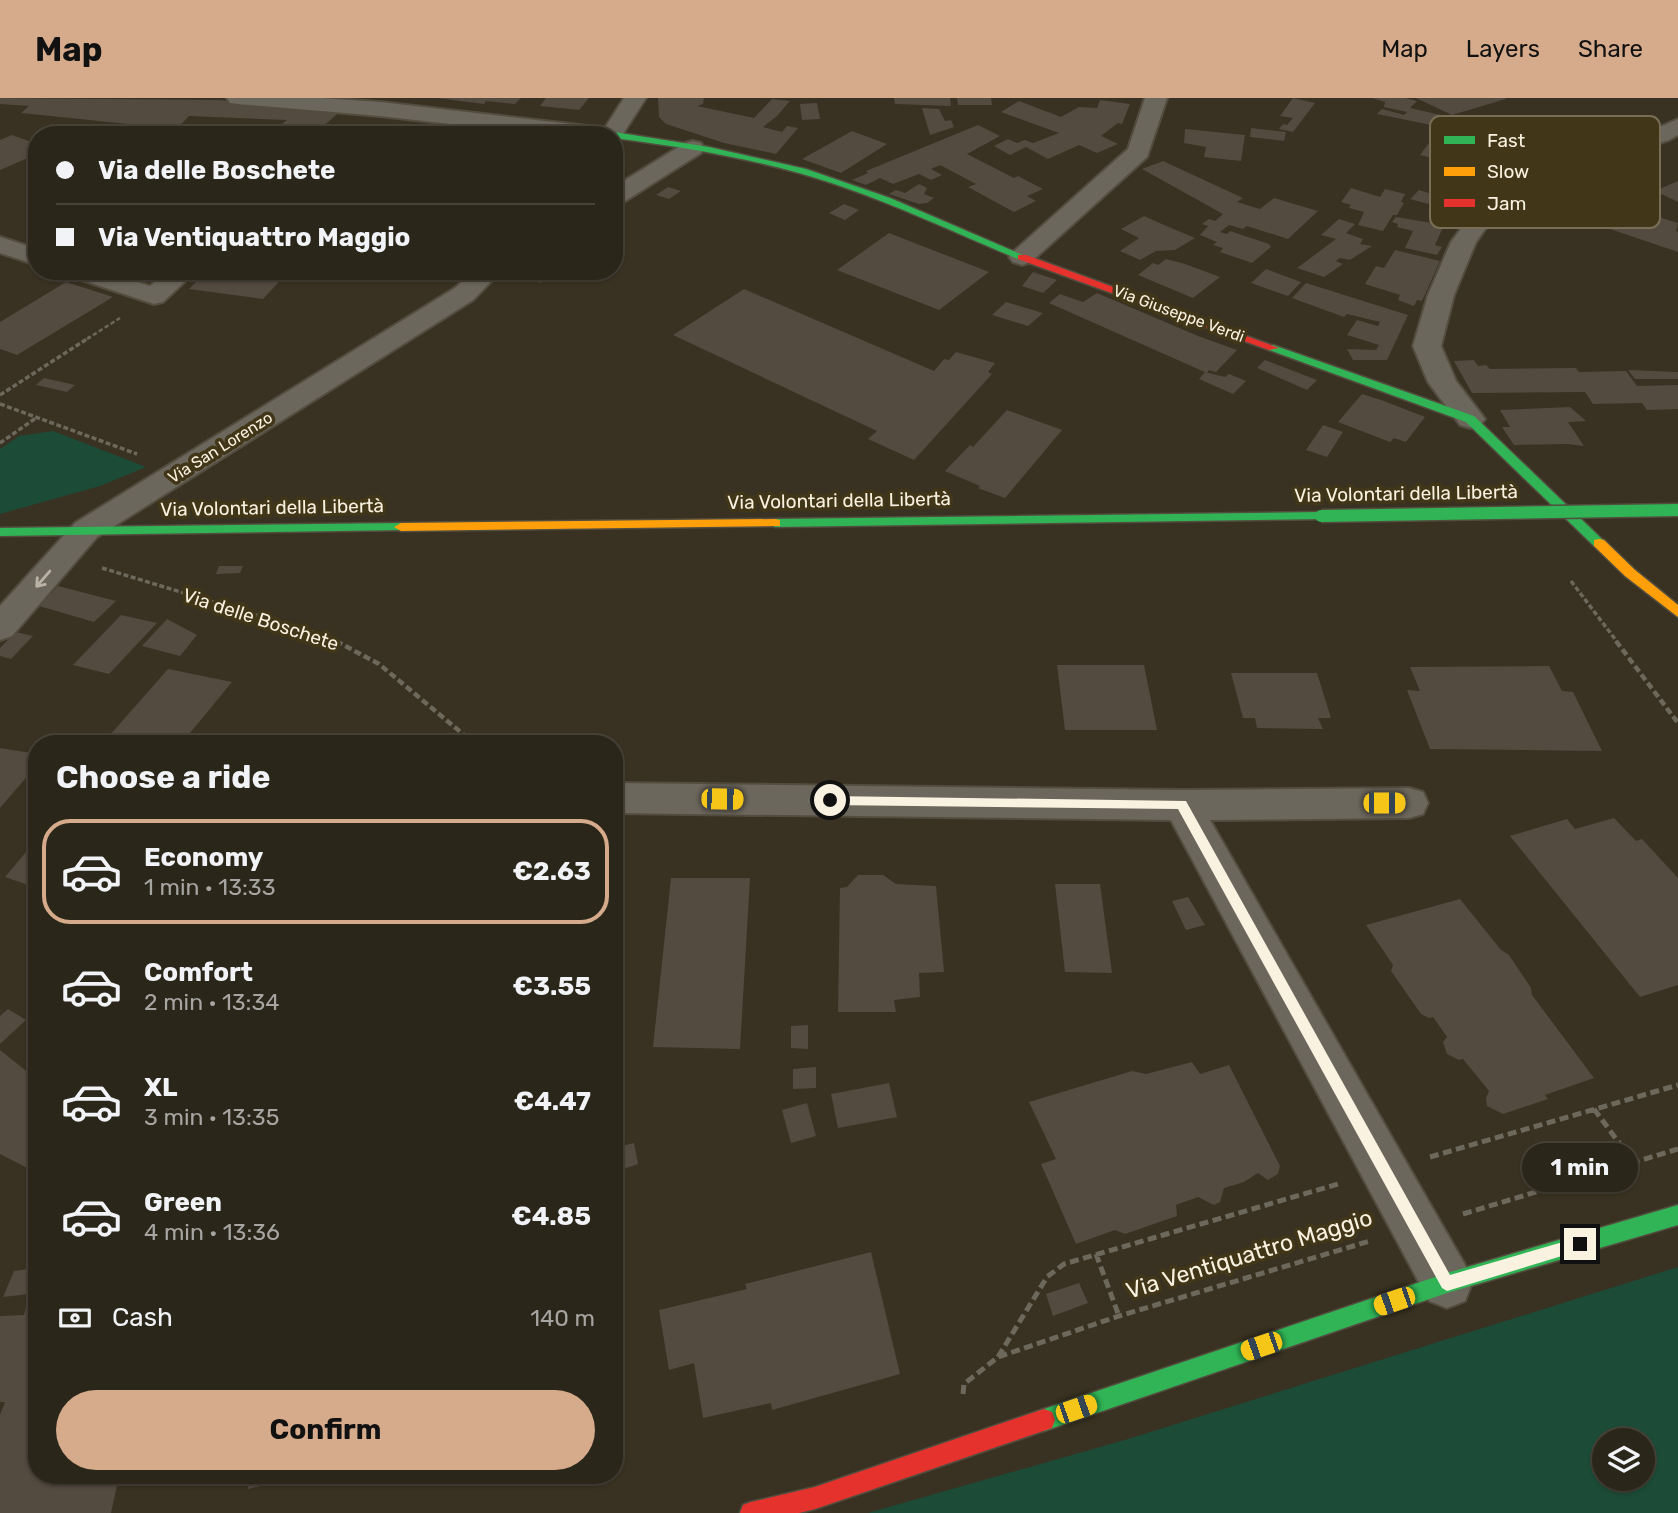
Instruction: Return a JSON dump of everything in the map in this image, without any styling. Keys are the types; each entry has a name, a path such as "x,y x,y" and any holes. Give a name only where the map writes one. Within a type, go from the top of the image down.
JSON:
{"street":[{"name":"Via Giuseppe Verdi","path":"239,98 380,109 531,126"},
{"path":"617,126 635,98"},
{"path":"1022,257 1139,152 1156,98"},
{"path":"359,126 380,109"},
{"path":"1660,135 1678,127"},
{"name":"Via Giuseppe Verdi","path":"623,137 693,148 802,171 884,199 1022,257 1470,419 1630,573 1678,612"},
{"path":"623,192 693,148"},
{"path":"1470,419 1442,382 1427,346 1441,295 1475,228"},
{"path":"0,245 28,254"},
{"path":"106,280 153,296 172,280"},
{"name":"Via San Lorenzo","path":"464,294 479,280"},
{"name":"Via San Lorenzo","path":"0,628 86,530 486,280"},
{"name":"Via Volontari della Libertà","path":"0,532 1678,510"},
{"path":"623,798 1182,805 1409,803"},
{"path":"1182,805 1447,1283"},
{"path":"751,1513 816,1498 1447,1283 1678,1215"}],"path":[{"path":"0,395 153,296"},
{"path":"0,404 181,470"},
{"path":"0,443 37,418"},
{"name":"Via delle Boschete","path":"60,559 96,566 328,637 379,664 464,735"},
{"path":"1571,580 1678,723"},
{"name":"Via Ventiquattro Maggio","path":"998,1357 1047,1277 1064,1264 1678,1085"},
{"path":"1594,1109 1634,1163"},
{"name":"Via Ventiquattro Maggio","path":"970,1445 961,1418 964,1384 998,1357 1119,1316 1678,1149"},
{"name":"Via Ventiquattro Maggio","path":"1096,1254 1119,1316"}],"green space":[{"path":"53,431 146,467 100,486 0,514 0,449 19,436"},
{"path":"1678,1267 1678,1513 868,1513 1128,1439"}],"building":[{"path":"0,98 218,100 343,109 323,126 279,126 287,120 189,116 180,126 133,126 138,125 21,113 29,106 0,104"},
{"path":"437,98 521,98 515,104 486,101 484,104"},
{"path":"546,98 589,98 579,110 540,106"},
{"path":"658,98 704,98 703,104 697,106 754,118 772,99 790,101 763,127 782,132 787,126 798,128 776,154 724,143 666,124 659,117"},
{"path":"894,98 950,98 951,106 895,104"},
{"path":"957,98 991,98 992,105 958,105"},
{"path":"1293,98 1315,103 1293,132 1279,129 1293,118 1280,116"},
{"path":"1372,98 1406,98 1417,101 1410,108 1445,116 1430,116 1430,125 1377,114 1382,109 1404,115 1407,112 1384,107 1385,102"},
{"path":"1416,98 1505,98 1506,99 1452,115"},
{"path":"1100,100 1130,104 1122,124 1118,123 1101,136 1118,144 1097,153 1079,145 1048,159 1026,147 1010,155 994,146 1008,139 1017,143 1025,140 1033,143 1059,133 1001,112 1019,101 1061,117 1079,107 1097,108"},
{"path":"817,103 820,119 802,120 800,104"},
{"path":"922,108 939,109 945,121 951,120 954,127 930,135"},
{"path":"978,125 1000,136 967,154 1014,178 1018,176 1043,189 1027,196 1036,201 1014,212 968,187 976,184 940,165 931,169 942,175 931,180 919,174 893,184 880,178 866,185 852,180 868,173 866,171"},
{"path":"1251,128 1286,132 1284,141 1250,137"},
{"path":"1185,129 1245,135 1241,161 1204,157 1206,147 1184,143"},
{"path":"852,131 887,144 841,173 802,159"},
{"path":"12,135 28,141 28,158 0,170 0,140"},
{"path":"1428,144 1430,145 1430,158 1420,155"},
{"path":"1163,161 1243,198 1237,202 1260,209 1274,198 1318,211 1288,239 1247,226 1243,229 1229,225 1220,232 1227,234 1230,231 1269,244 1271,247 1252,263 1220,252 1223,248 1213,245 1217,242 1200,235 1208,226 1202,224 1209,219 1215,221 1223,214 1142,169"},
{"path":"1678,181 1678,202 1660,193 1660,189"},
{"path":"919,184 927,188 924,194 934,198 927,203 919,204 889,194 896,190 905,193"},
{"path":"668,187 681,191 669,199 656,195"},
{"path":"1351,188 1380,197 1385,189 1405,194 1401,202 1404,203 1383,231 1358,225 1364,212 1349,208 1351,205 1341,202"},
{"path":"1419,190 1430,193 1428,204 1410,199"},
{"path":"844,204 859,210 845,220 829,213"},
{"path":"1144,216 1195,238 1175,250 1156,251 1140,260 1120,251 1139,238 1121,229"},
{"path":"1396,217 1430,223 1430,228 1443,228 1435,245 1442,247 1437,255 1405,248 1413,231 1397,227 1398,224 1392,222"},
{"path":"1660,217 1678,223 1678,252 1607,228 1660,228"},
{"path":"1339,219 1355,224 1346,233 1363,239 1360,244 1372,246 1350,260 1340,258 1336,261 1343,264 1324,277 1297,268 1336,239 1321,235"},
{"path":"889,233 989,272 939,310 837,270"},
{"path":"1395,250 1440,261 1422,301 1417,300 1414,306 1398,300 1400,295 1365,284 1376,266 1384,268"},
{"path":"1166,259 1220,277 1193,298 1138,275 1153,263 1158,265"},
{"path":"1266,269 1301,282 1288,296 1251,283"},
{"path":"1033,272 1057,280 1043,293 1022,286"},
{"path":"198,280 281,280 263,299 189,289"},
{"path":"66,282 113,297 17,355 0,349 0,322"},
{"path":"1306,283 1408,315 1387,360 1353,360 1347,349 1376,350 1379,345 1347,335 1357,320 1378,326 1380,322 1347,314 1344,317 1292,298"},
{"path":"744,289 934,371 944,359 949,360 956,352 995,363 988,372 992,374 914,460 868,439 877,431 673,335"},
{"path":"1097,293 1237,350 1216,372 1209,370 1207,373 1049,303 1060,294 1083,302"},
{"path":"1006,302 1043,313 1028,326 992,315"},
{"path":"1265,360 1317,380 1307,390 1257,368"},
{"path":"1474,360 1478,366 1486,365 1490,369 1576,368 1579,372 1626,371 1637,386 1678,385 1678,409 1647,410 1642,403 1593,404 1585,392 1472,393 1454,361"},
{"path":"1628,370 1678,372 1678,379 1635,379"},
{"path":"1205,372 1225,377 1229,374 1246,381 1233,394 1199,379"},
{"path":"44,378 75,385 67,392 36,385"},
{"path":"1362,394 1425,417 1406,442 1394,438 1390,442 1338,422"},
{"path":"1570,407 1586,421 1568,422 1584,446 1514,445 1502,427 1510,427 1500,410"},
{"path":"1007,410 1062,430 1005,498 945,471 970,445 973,447"},
{"path":"1323,425 1343,432 1327,457 1306,450"},
{"path":"219,566 243,566 240,573 216,574"},
{"path":"58,586 116,601 94,622 39,606"},
{"path":"121,615 157,623 109,674 73,665"},
{"path":"167,619 197,635 180,656 142,646"},
{"path":"16,632 33,636 11,659 0,656 0,648"},
{"path":"1057,665 1144,665 1157,730 1065,730"},
{"path":"1549,666 1562,691 1573,692 1602,751 1430,749 1407,690 1420,691 1410,667"},
{"path":"168,669 232,682 188,735 110,735"},
{"path":"1231,673 1317,673 1331,718 1318,718 1323,729 1257,728 1255,718 1243,718"},
{"path":"0,748 28,753 28,775 0,808"},
{"path":"1614,818 1636,841 1642,839 1678,878 1678,985 1640,997 1510,836 1567,819 1575,829"},
{"path":"28,850 28,885 5,877"},
{"path":"858,875 883,875 896,884 936,886 944,972 919,973 920,997 894,1000 896,1012 838,1012 840,888 847,887"},
{"path":"671,878 750,878 740,1049 653,1047"},
{"path":"1055,884 1100,884 1112,973 1065,972"},
{"path":"1188,897 1205,925 1186,930 1172,901"},
{"path":"1460,899 1501,950 1509,955 1531,988 1532,995 1594,1078 1545,1095 1548,1099 1503,1114 1487,1106 1489,1091 1463,1059 1459,1060 1447,1054 1443,1042 1447,1037 1433,1017 1421,1014 1391,971 1393,965 1366,925"},
{"path":"8,1009 26,1020 0,1044 0,1016"},
{"path":"808,1025 808,1049 791,1048 791,1026"},
{"path":"0,1050 28,1072 28,1168 0,1154"},
{"path":"1192,1062 1200,1074 1229,1065 1280,1166 1278,1174 1268,1180 1258,1173 1244,1182 1224,1188 1220,1202 1214,1205 1198,1197 1176,1205 1177,1216 1125,1234 1115,1230 1076,1244 1041,1164 1056,1159 1029,1102 1132,1071 1146,1074"},
{"path":"816,1067 816,1088 793,1089 793,1069"},
{"path":"889,1083 897,1117 838,1128 831,1094"},
{"path":"807,1103 816,1136 791,1143 782,1110"},
{"path":"634,1143 638,1164 623,1169 623,1146"},
{"path":"871,1252 900,1374 772,1410 771,1403 703,1418 694,1363 669,1370 659,1310 747,1289 745,1284"},
{"path":"28,1269 28,1294 3,1297 14,1271"},
{"path":"1079,1283 1088,1303 1053,1316 1046,1294"},
{"path":"28,1298 28,1484 117,1484 111,1513 0,1513 0,1415 5,1402 0,1402 0,1316 24,1315"},
{"path":"248,1484 268,1484 248,1489"}],"traffic: fast":[{"path":"623,136 757,159 803,171 886,200 1022,257"},
{"path":"1273,348 1470,419 1599,543"},
{"path":"1321,516 1678,510"},
{"path":"775,523 1321,516"},
{"path":"0,532 401,527"},
{"path":"1044,1420 1447,1283 1678,1215"}],"traffic: slow":[{"path":"401,527 775,523"},
{"path":"1599,543 1630,573 1678,612"}],"traffic: jam":[{"path":"1022,257 1273,348"},
{"path":"751,1513 815,1498 1044,1420"}],"route":[{"path":"830,800 1182,805 1447,1283 1580,1244"}]}
